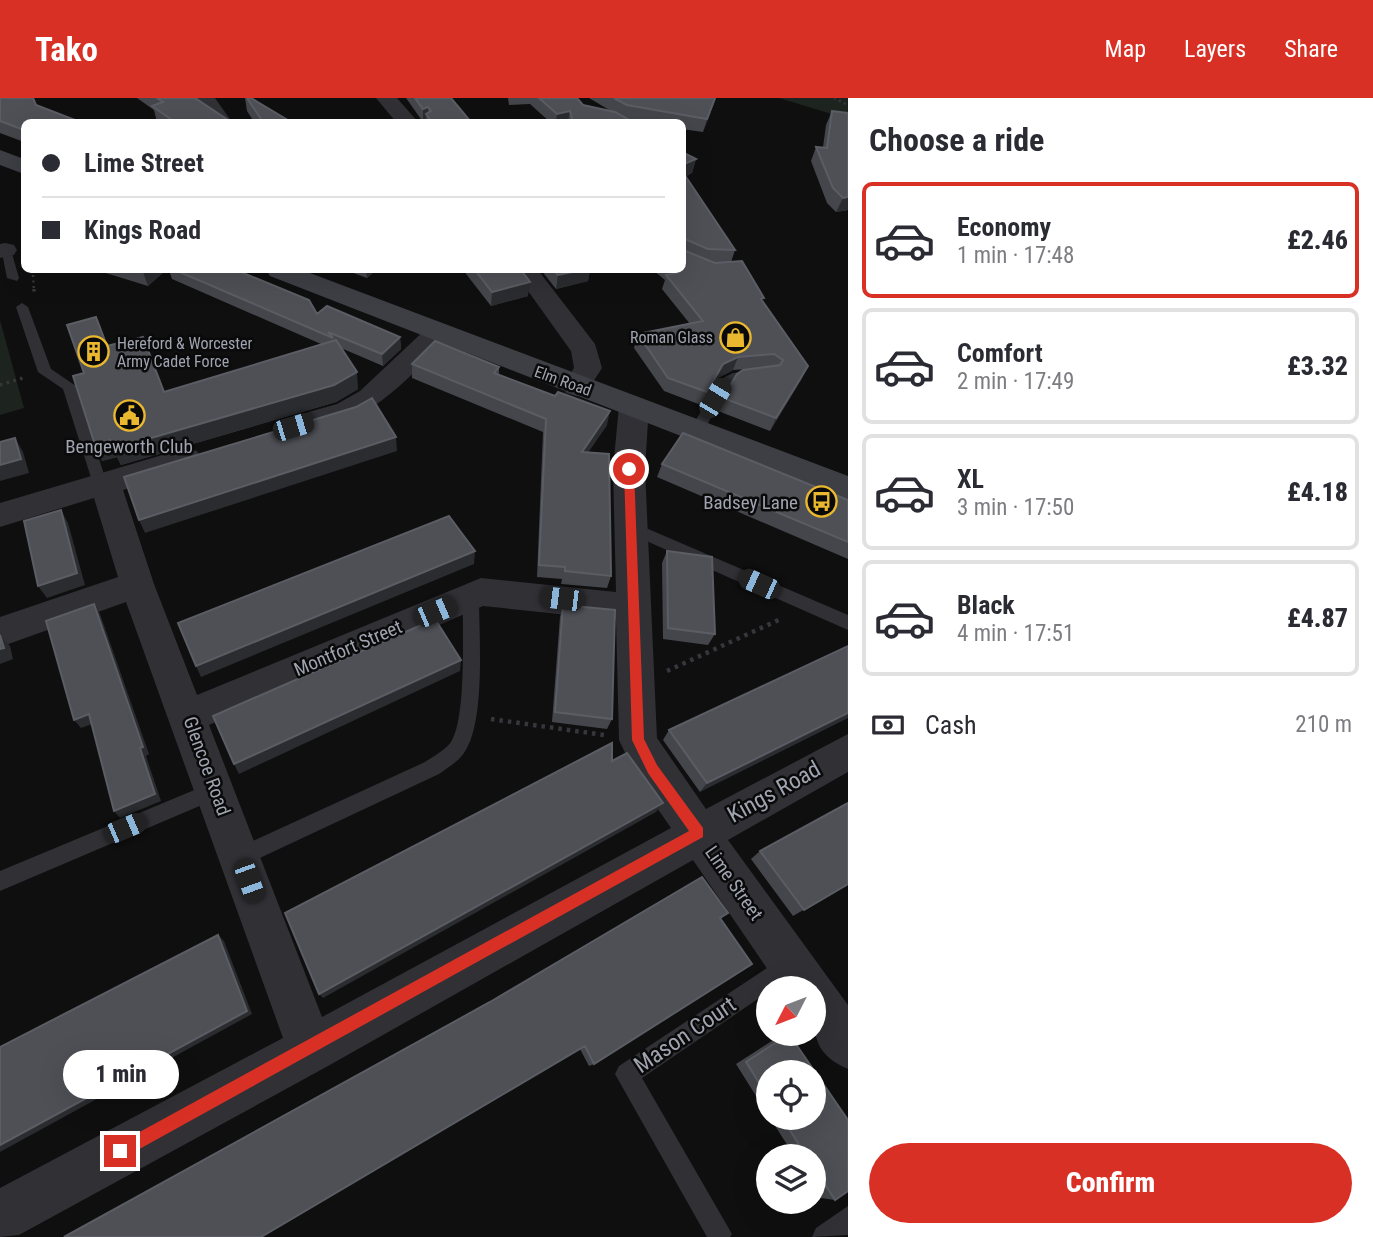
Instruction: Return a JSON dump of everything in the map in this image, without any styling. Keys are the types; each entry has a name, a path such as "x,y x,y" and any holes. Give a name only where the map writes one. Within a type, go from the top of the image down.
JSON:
{"main road":[{"path":"0,157 21,166"},
{"name":"Elm Road","path":"287,273 576,387 634,406 848,489"}],"street":[{"path":"205,98 219,119"},
{"path":"386,98 404,119"},
{"path":"527,273 584,350 588,368 576,387"},
{"path":"279,431 347,411 370,398 438,333"},
{"name":"Lime Street","path":"634,406 629,469 638,740 653,769 799,976"},
{"path":"0,515 212,451"},
{"name":"Glencoe Road","path":"103,483 137,584 189,716 311,1048"},
{"path":"0,632 137,584"},
{"name":"Montfort Street","path":"189,716 481,592 514,593 635,608"},
{"name":"Kings Road","path":"0,1216 848,752"},
{"name":"Lime Street","path":"826,1014 848,1045"}],"lane":[{"path":"2,251 13,278"},
{"path":"22,307 46,372 69,386 103,483"},
{"path":"698,430 724,383 733,377 767,374"},
{"path":"632,528 848,623"},
{"path":"240,857 432,768 461,742 466,716 471,596"},
{"path":"0,881 216,790"},
{"name":"Mason Court","path":"719,1234 627,1073 756,1007"},
{"path":"825,1237 848,1219"}],"path":[{"path":"834,98 848,105"},
{"path":"636,685 810,606"},
{"path":"466,716 638,740"}],"shaded area":[{"path":"779,98 848,98 848,119"},
{"path":"0,320 24,408 0,415"}],"building":[{"path":"0,98 33,98 36,105 72,119 21,119 21,129 0,121"},
{"path":"157,98 195,98 226,119 171,119 152,106 163,102"},
{"path":"247,98 286,119 261,119"},
{"path":"415,98 451,98 468,119 430,119 426,114 431,111 428,107 423,109"},
{"path":"539,98 577,98 583,105 615,112 628,119 572,119 570,111 557,114"},
{"path":"614,98 715,98 707,119 627,105"},
{"path":"832,111 848,113 848,197 843,198 833,188 816,147 827,148"},
{"path":"686,154 696,159 686,163"},
{"path":"686,177 735,250 708,249 686,239"},
{"path":"686,251 715,263 742,261 764,298 761,299 808,366 776,418 723,398 737,374 743,370 780,365 783,360 774,354 738,357 723,364 707,392 668,378 638,334 703,321 666,275 686,273"},
{"path":"182,273 243,273 309,300 317,314 327,306 400,337 382,354 328,332 333,338"},
{"path":"477,273 523,273 530,282 492,292"},
{"path":"96,317 107,346 143,337 164,392 336,340 357,372 334,385 113,449 110,440 95,445 73,376 84,373 67,325"},
{"path":"435,341 499,367 494,373 555,396 558,392 610,411 582,452 609,454 611,576 539,565 546,419 412,364"},
{"path":"372,398 396,437 139,520 124,477 356,407"},
{"path":"683,433 848,500 848,542 662,464"},
{"path":"15,438 21,459 0,465 0,442"},
{"path":"61,510 77,573 38,586 24,521"},
{"path":"449,516 475,551 196,666 178,623"},
{"path":"667,551 712,557 715,634 668,628"},
{"path":"94,604 143,747 140,748 155,794 114,811 89,714 74,720 46,621"},
{"path":"563,605 615,610 612,719 555,712"},
{"path":"435,619 461,660 234,764 213,716"},
{"path":"848,646 848,713 707,783 669,730"},
{"path":"612,743 612,761 627,753 663,803 319,994 285,913"},
{"path":"848,803 848,884 804,910 760,851"},
{"path":"702,877 728,913 720,918 752,964 594,1064 585,1046 261,1237 64,1237 490,1002"},
{"path":"218,935 247,1011 0,1145 0,1047"},
{"path":"771,1046 797,1046 807,1060 756,1060 756,1078 746,1062"},
{"path":"826,1088 848,1120 848,1191 835,1200 826,1186 826,1144 799,1144 790,1130 826,1130"}],"place":[{"name":"Roman Glass","path":"736,337"},
{"name":"Hereford & Worcester Army Cadet Force","path":"94,352"},
{"name":"Bengeworth Club","path":"129,415"},
{"name":"Badsey Lane","path":"821,502"}],"route":[{"path":"120,1151 698,833 653,769 638,740 629,469"}]}
